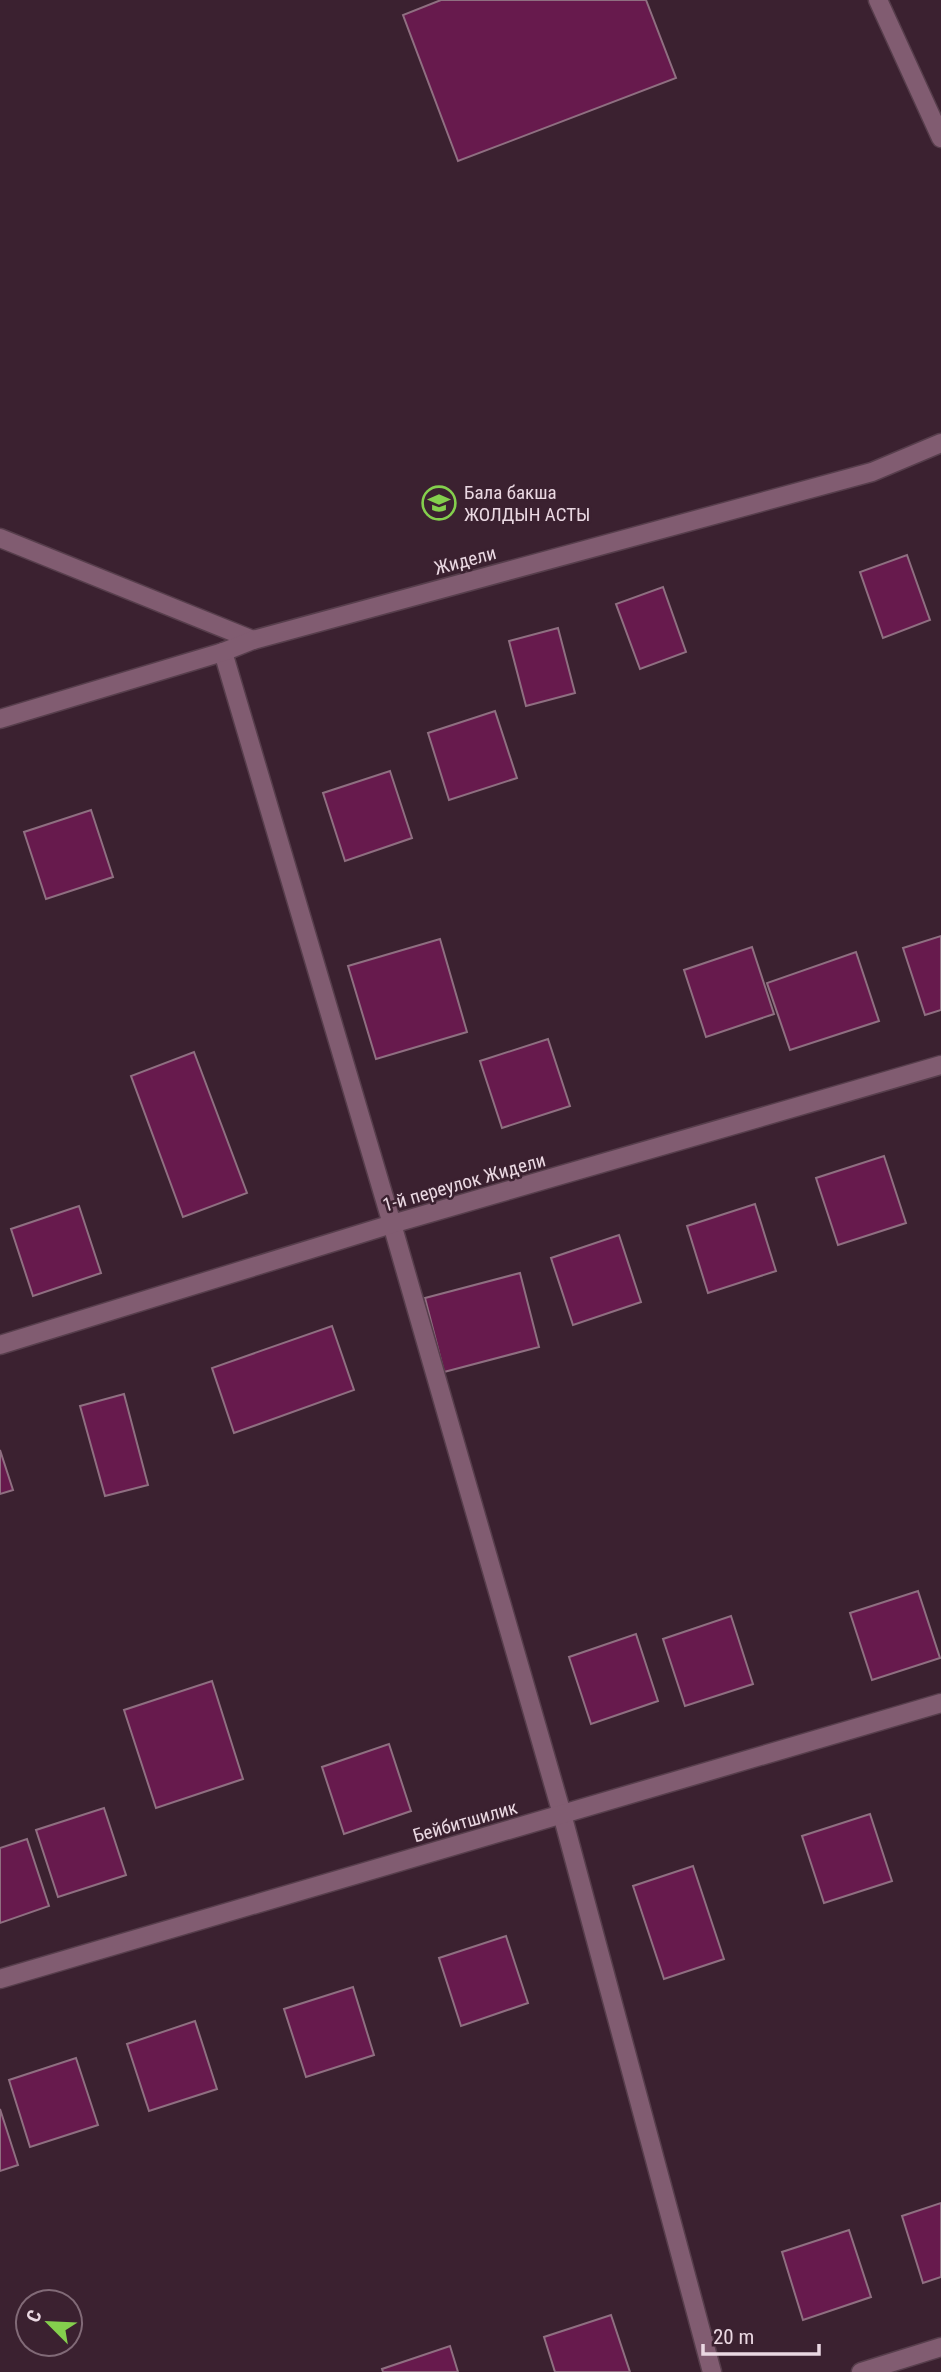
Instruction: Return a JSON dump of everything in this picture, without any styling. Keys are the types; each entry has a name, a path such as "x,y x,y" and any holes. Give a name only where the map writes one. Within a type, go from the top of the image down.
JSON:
{"street":[{"path":"878,0 941,138"},
{"name":"Жидели","path":"0,719 223,652 253,640 872,472 941,443"},
{"path":"0,538 253,640"},
{"path":"223,652 562,1814 712,2372"},
{"name":"1-й переулок Жидели","path":"0,1345 392,1224 941,1065"},
{"name":"Бейбитшилик","path":"0,1979 941,1703"},
{"path":"861,2372 941,2347"}],"building":[{"path":"441,0 646,0 676,78 458,161 403,15"},
{"path":"907,555 930,620 883,638 860,572"},
{"path":"663,587 686,652 640,669 616,604"},
{"path":"558,628 575,693 526,706 509,641"},
{"path":"495,711 517,778 449,800 428,733"},
{"path":"390,771 412,838 345,861 323,793"},
{"path":"91,810 113,877 46,899 24,832"},
{"path":"941,936 941,1010 925,1015 903,948"},
{"path":"440,939 467,1032 376,1059 348,966"},
{"path":"752,947 774,1014 706,1037 684,970"},
{"path":"856,952 879,1021 790,1050 767,983"},
{"path":"548,1039 570,1106 502,1128 480,1061"},
{"path":"194,1052 247,1193 183,1217 131,1076"},
{"path":"884,1156 906,1223 838,1245 816,1178"},
{"path":"755,1204 776,1271 708,1293 687,1226"},
{"path":"79,1206 101,1273 33,1296 11,1229"},
{"path":"619,1235 641,1302 573,1325 551,1258"},
{"path":"520,1273 539,1347 444,1372 425,1298"},
{"path":"332,1326 354,1390 234,1433 212,1368"},
{"path":"124,1394 148,1485 105,1496 80,1406"},
{"path":"0,1450 13,1490 0,1494"},
{"path":"918,1591 940,1658 872,1680 850,1613"},
{"path":"731,1616 753,1684 685,1706 663,1639"},
{"path":"636,1634 658,1701 591,1724 569,1657"},
{"path":"212,1681 243,1779 156,1808 124,1710"},
{"path":"389,1744 411,1811 344,1834 322,1767"},
{"path":"104,1808 126,1875 58,1897 36,1830"},
{"path":"870,1814 892,1881 824,1903 802,1836"},
{"path":"27,1839 49,1906 0,1923 0,1848"},
{"path":"693,1866 724,1959 664,1979 633,1886"},
{"path":"506,1936 528,2003 461,2026 439,1958"},
{"path":"353,1987 374,2055 306,2077 284,2009"},
{"path":"195,2021 217,2089 149,2111 127,2044"},
{"path":"76,2058 98,2125 30,2147 9,2080"},
{"path":"0,2109 18,2165 0,2171"},
{"path":"941,2203 941,2277 923,2283 902,2216"},
{"path":"849,2230 871,2297 803,2320 782,2252"},
{"path":"611,2315 630,2372 555,2372 544,2337"},
{"path":"450,2346 458,2372 383,2372 382,2369"}],"place":[{"name":"Бала бакша ЖОЛДЫН АСТЫ","path":"439,503"}]}
